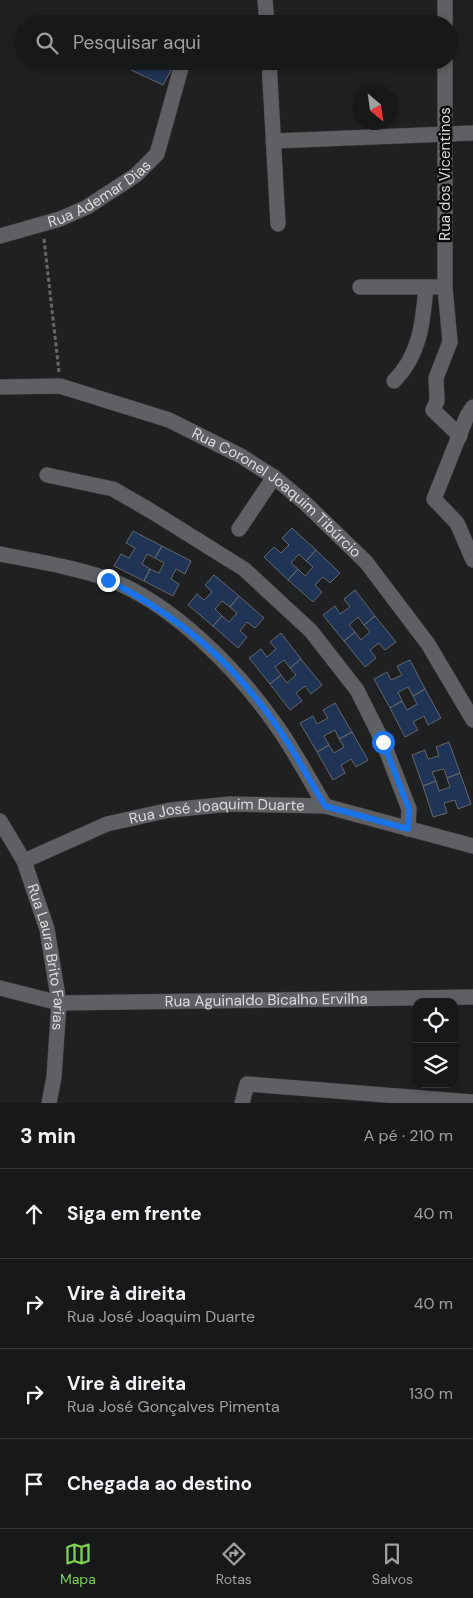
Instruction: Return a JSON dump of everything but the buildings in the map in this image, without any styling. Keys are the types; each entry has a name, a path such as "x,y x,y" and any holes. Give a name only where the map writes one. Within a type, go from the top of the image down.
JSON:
{"street":[{"path":"265,0 266,15"},
{"path":"445,0 445,15"},
{"name":"Rua Ademar Dias","path":"0,236 42,224 87,207 136,175 157,154 180,70"},
{"path":"269,70 278,224"},
{"name":"Rua dos Vicentinos","path":"445,70 445,287 450,342 436,378 437,401 433,410 460,436"},
{"path":"273,141 473,133"},
{"path":"360,287 445,287"},
{"path":"394,381 410,361 423,328 426,287"},
{"name":"Rua Coronel Joaquim Tibúrcio","path":"0,387 60,386 169,420 241,456 274,477 304,502 366,562 428,644 473,720"},
{"path":"473,407 466,416 460,436 434,499 457,523 473,560"},
{"path":"47,475 113,489 244,569 311,631 357,690 383,742 409,809 408,829"},
{"path":"239,529 274,477"},
{"path":"0,554 65,567 108,580 148,601 187,628 222,659 276,725 325,806"},
{"name":"Rua José Joaquim Duarte","path":"24,861 107,824 170,810 230,804 325,806 473,846"},
{"name":"Rua Laura Brito Farias","path":"0,820 24,861 47,929 59,1003 54,1077 49,1103"},
{"name":"Rua Aguinaldo Bicalho Ervilha","path":"0,988 59,1003 473,997"},
{"path":"242,1103 247,1084 473,1102"}],"path":[{"path":"42,224 60,386"}],"route":[{"path":"108,580 148,601 187,628 222,659 276,725 325,806 408,829 409,809 383,742"}]}
